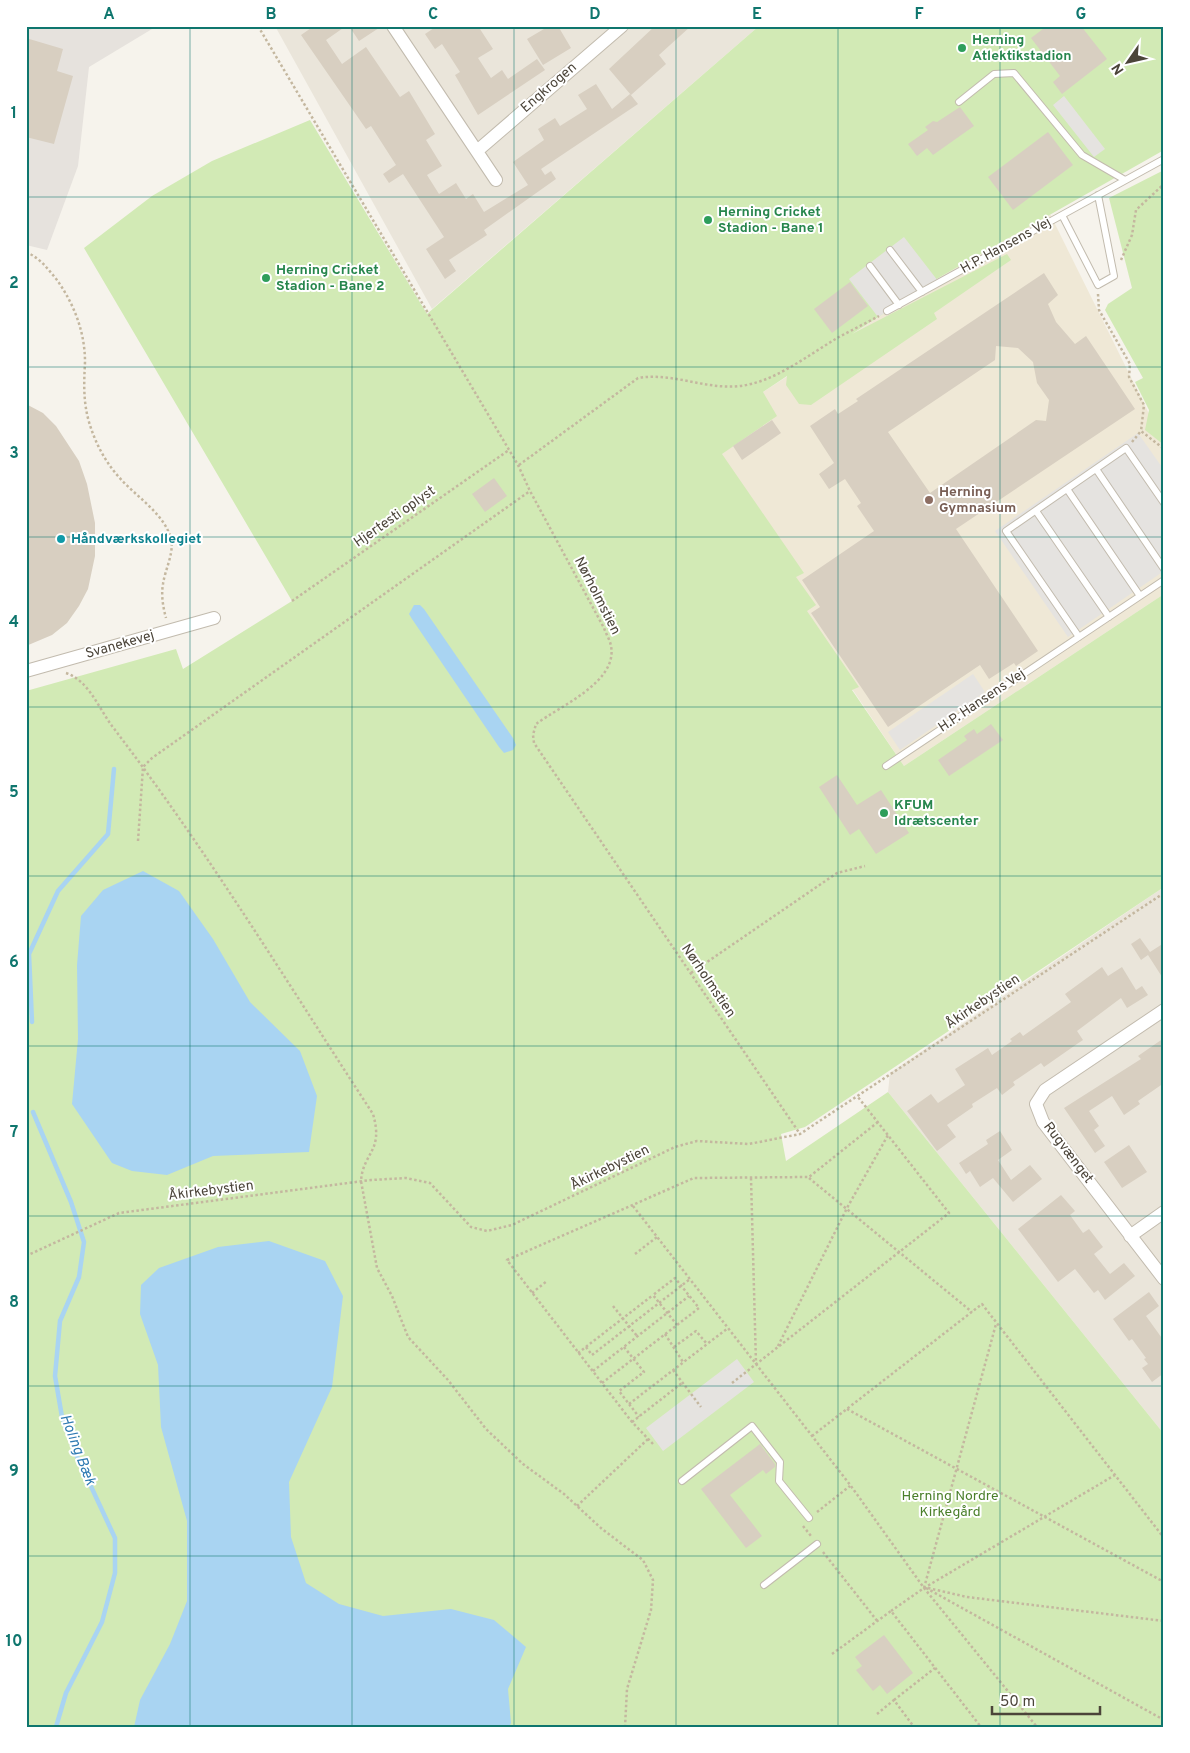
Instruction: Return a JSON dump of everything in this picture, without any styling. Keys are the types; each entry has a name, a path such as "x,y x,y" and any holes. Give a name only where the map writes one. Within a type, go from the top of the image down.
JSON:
{"street":[{"path":"393,26 496,180"},
{"name":"Engkrogen","path":"477,151 622,26"},
{"name":"Svanekevej","path":"26,671 214,618"},
{"name":"Rugvænget","path":"1164,1010 1045,1090 1036,1104 1043,1122 1164,1279"},
{"path":"1130,1236 1164,1212"}],"lane":[{"path":"959,102 994,74 1014,73 1082,155 1125,180"},
{"name":"H.P. Hansens Vej","path":"887,312 1164,159"},
{"path":"1062,215 1098,285 1114,276 1098,195"},
{"path":"890,250 922,292"},
{"path":"870,266 899,305"},
{"path":"1079,637 1006,531 1126,448 1164,503"},
{"path":"1096,469 1164,569"},
{"path":"1067,489 1140,596"},
{"path":"1036,511 1109,617"},
{"name":"H.P. Hansens Vej","path":"886,766 1164,580"},
{"path":"682,1481 752,1426 780,1462 779,1481 809,1518"},
{"path":"764,1585 817,1544"}],"path":[{"name":"Nørholmstien","path":"258,26 518,465 530,491 586,593 611,648 610,664 604,676 594,685 536,724 533,735 534,743 800,1134"},
{"path":"1114,276 1132,235 1136,210 1164,184"},
{"path":"26,252 45,265 65,291 76,313 85,360 83,389 89,421 99,449 118,476 157,515 171,537 170,558 163,584 163,608 169,631"},
{"path":"1098,285 1099,310 1130,364 1129,377 1144,405 1141,431 1164,449"},
{"path":"518,465 638,378 670,377 698,385 740,386 795,365 838,337 887,312"},
{"name":"Hjertesti oplyst","path":"292,601 509,450"},
{"path":"138,841 143,767 152,758 530,491"},
{"path":"59,674 65,673 77,677 179,817 373,1114 378,1129 377,1143 362,1173 362,1181 377,1268 392,1296 408,1337 448,1380 486,1429 523,1464 578,1506 602,1529 643,1560 653,1580 651,1610 627,1689 625,1727"},
{"path":"691,973 837,873 865,866"},
{"name":"Åkirkebystien","path":"26,1256 119,1213 362,1181 406,1178 430,1183 471,1227 487,1231 512,1226 675,1147 697,1141 749,1144 800,1134 1164,893"},
{"path":"732,1383 949,1214 858,1097"},
{"path":"653,1444 632,1422 507,1260 694,1178 809,1177 878,1122"},
{"path":"777,1347 847,1208 888,1135"},
{"path":"809,1177 972,1312"},
{"path":"751,1178 756,1364"},
{"path":"633,1206 812,1436 924,1588 1037,1727"},
{"path":"635,1254 657,1237"},
{"path":"578,1353 675,1278 681,1285 699,1308 602,1383"},
{"path":"586,1347 592,1355 690,1278"},
{"path":"532,1293 547,1281"},
{"path":"653,1295 677,1325"},
{"path":"593,1371 689,1296"},
{"path":"812,1436 982,1304 1164,1538"},
{"path":"613,1306 637,1336"},
{"path":"924,1588 997,1323"},
{"path":"629,1404 728,1328"},
{"path":"674,1347 696,1331 707,1344"},
{"path":"665,1334 683,1362"},
{"path":"624,1346 644,1372 619,1391 639,1417"},
{"path":"673,1370 701,1407"},
{"path":"632,1422 682,1383"},
{"path":"847,1409 1164,1582"},
{"path":"578,1506 648,1438"},
{"path":"832,1654 924,1588 1115,1474"},
{"path":"850,1486 801,1524 878,1622"},
{"path":"924,1588 968,1597 1164,1621"},
{"path":"924,1588 1164,1720"},
{"path":"891,1612 981,1727"},
{"path":"877,1714 935,1668"},
{"path":"894,1700 914,1727"}],"shaded area":[{"path":"26,26 157,26 89,67 78,166 47,250 26,245"},
{"path":"275,26 759,26 432,309"},
{"path":"1064,96 1105,149 1094,157 1053,105"},
{"path":"1050,214 1164,444 1164,594 904,766 686,442 940,277"},
{"path":"904,237 938,281 878,317 849,279"},
{"path":"1138,433 1164,470 1164,571 1068,637 995,531"},
{"path":"973,674 985,692 900,750 888,732"},
{"path":"1164,887 1164,1434 888,1092 890,1073"},
{"path":"737,1359 754,1382 663,1451 646,1428"}],"green space":[{"name":"Herning Nordre Kirkegård","path":"759,26 1164,26 1164,150 940,277 852,334 1007,254 1011,260 934,313 937,319 811,405 799,404 786,385 787,376 763,392 777,416 722,454 804,573 796,577 816,605 807,611 859,687 852,690 904,766 1164,594 1164,887 805,1127 781,1134 786,1161 888,1092 1164,1434 1164,1727 26,1727 26,691 176,649 183,669 292,601 84,248 152,196 212,161 310,120 427,314"},
{"path":"1164,170 1164,445 1145,430 1149,410 1135,382 1143,378 1105,310 1108,304 1132,288 1109,198"}],"water":[{"path":"414,605 420,605 424,609 513,738 516,745 513,750 504,753 499,747 409,614"},
{"path":"143,871 179,891 213,939 250,1002 300,1051 317,1096 309,1152 213,1156 167,1175 132,1171 112,1163 72,1104 78,1039 77,965 81,916 103,890"},
{"path":"269,1241 325,1261 343,1296 332,1387 289,1482 291,1537 306,1583 339,1604 383,1616 451,1609 494,1620 526,1647 508,1689 511,1723 509,1727 134,1727 140,1700 170,1644 187,1601 187,1521 161,1427 158,1365 140,1314 141,1285 159,1268 218,1247"}],"building":[{"path":"314,26 346,26 326,40 342,64 366,47 400,97 409,91 435,134 426,140 442,166 427,175 439,194 456,183 466,199 473,194 484,212 528,185 513,162 544,140 538,129 555,118 560,126 587,109 578,95 596,84 612,109 630,94 638,104 541,169 545,175 551,171 556,179 484,230 487,235 449,260 456,271 445,279 426,249 444,237 403,174 389,183 383,174 396,165 371,126 366,129 301,35"},
{"path":"349,26 382,26 359,41"},
{"path":"437,26 478,26 493,49 478,58 491,78 502,70 508,79 537,59 545,70 478,115 455,75 460,72 442,44 435,49 425,34"},
{"path":"549,26 558,26 571,48 543,65 527,39"},
{"path":"655,26 691,26 659,55 666,64 631,95 609,69"},
{"path":"1047,26 1081,26 1107,59 1062,94 1053,82 1060,76 1031,38"},
{"path":"26,38 63,49 57,71 73,76 54,144 26,137"},
{"path":"960,107 974,126 933,155 927,148 917,156 908,144 928,130 925,127 933,121 937,122"},
{"path":"1048,132 1073,165 1013,210 988,177"},
{"name":"Herning Gymnasium","path":"1044,273 1058,295 1048,304 1056,322 1075,344 1086,336 1135,409 956,529 1038,651 1016,666 1014,663 989,679 980,665 888,727 811,613 820,607 802,580 874,531 857,506 861,503 845,479 829,489 819,474 834,463 810,426 835,409 838,414 858,401 856,399","holes":["996,346 1018,348 1033,362 1037,383 1049,400 1046,421 1036,420 930,493 888,432 995,360"]},
{"path":"850,282 868,306 832,333 814,309"},
{"name":"Håndværkskollegiet","path":"26,404 43,413 56,426 79,461 87,484 95,523 95,556 88,589 67,623 52,635 26,646 26,514 28,487 26,482"},
{"path":"772,420 781,433 742,460 733,446"},
{"path":"494,478 507,496 485,512 472,494"},
{"path":"991,724 1003,740 949,776 938,760 967,740 964,736 974,729 977,734"},
{"path":"837,775 857,805 881,790 909,833 876,854 859,829 850,835 819,787"},
{"path":"1140,938 1150,952 1164,943 1164,980 1148,955 1141,960 1131,944"},
{"path":"1102,967 1108,976 1122,967 1136,990 1142,986 1148,995 1127,1008 1121,998 1077,1031 1083,1040 1044,1067 1041,1063 1013,1082 1015,1085 1002,1095 997,1088 972,1104 973,1107 947,1125 956,1137 937,1151 907,1111 931,1094 938,1103 965,1085 955,1069 988,1048 992,1055 1012,1041 1010,1039 1020,1032 1023,1036 1071,1002 1065,994"},
{"path":"1164,1038 1164,1083 1138,1101 1140,1104 1124,1115 1112,1096 1089,1111 1099,1126 1094,1130 1105,1146 1095,1153 1064,1108 1141,1059 1138,1056"},
{"path":"1000,1131 1012,1150 998,1160 1011,1180 1030,1165 1042,1179 1013,1202 993,1178 980,1187 970,1171 966,1174 959,1163 988,1144 986,1140"},
{"path":"1129,1145 1147,1172 1122,1188 1104,1162"},
{"path":"1061,1195 1075,1211 1070,1215 1083,1233 1089,1229 1103,1247 1094,1254 1110,1274 1124,1263 1135,1276 1105,1300 1098,1290 1094,1293 1075,1269 1058,1282 1018,1229"},
{"path":"1149,1292 1159,1306 1146,1316 1164,1341 1164,1373 1152,1382 1142,1368 1148,1364 1144,1359 1146,1358 1132,1339 1129,1341 1113,1319"},
{"path":"760,1444 775,1464 775,1467 766,1474 763,1470 730,1495 762,1536 746,1548 701,1489"},
{"path":"884,1635 913,1673 887,1694 880,1685 873,1691 856,1670 862,1666 855,1657"}],"waterway":[{"name":"Holing Bæk","path":"32,1022 29,954 58,891 108,834 114,769"},
{"name":"Holing Bæk","path":"33,1112 71,1202 84,1242 79,1277 60,1321 55,1376 62,1417 75,1452 115,1538 115,1573 102,1622 66,1693 56,1727"}],"place":[{"name":"Herning Atlektikstadion","path":"962,48"},
{"name":"Herning Cricket Stadion - Bane 1","path":"708,220"},
{"name":"Herning Cricket Stadion - Bane 2","path":"266,278"},
{"name":"Herning Gymnasium","path":"929,500"},
{"name":"Håndværkskollegiet","path":"61,539"},
{"name":"KFUM Idrætscenter","path":"884,813"}]}
